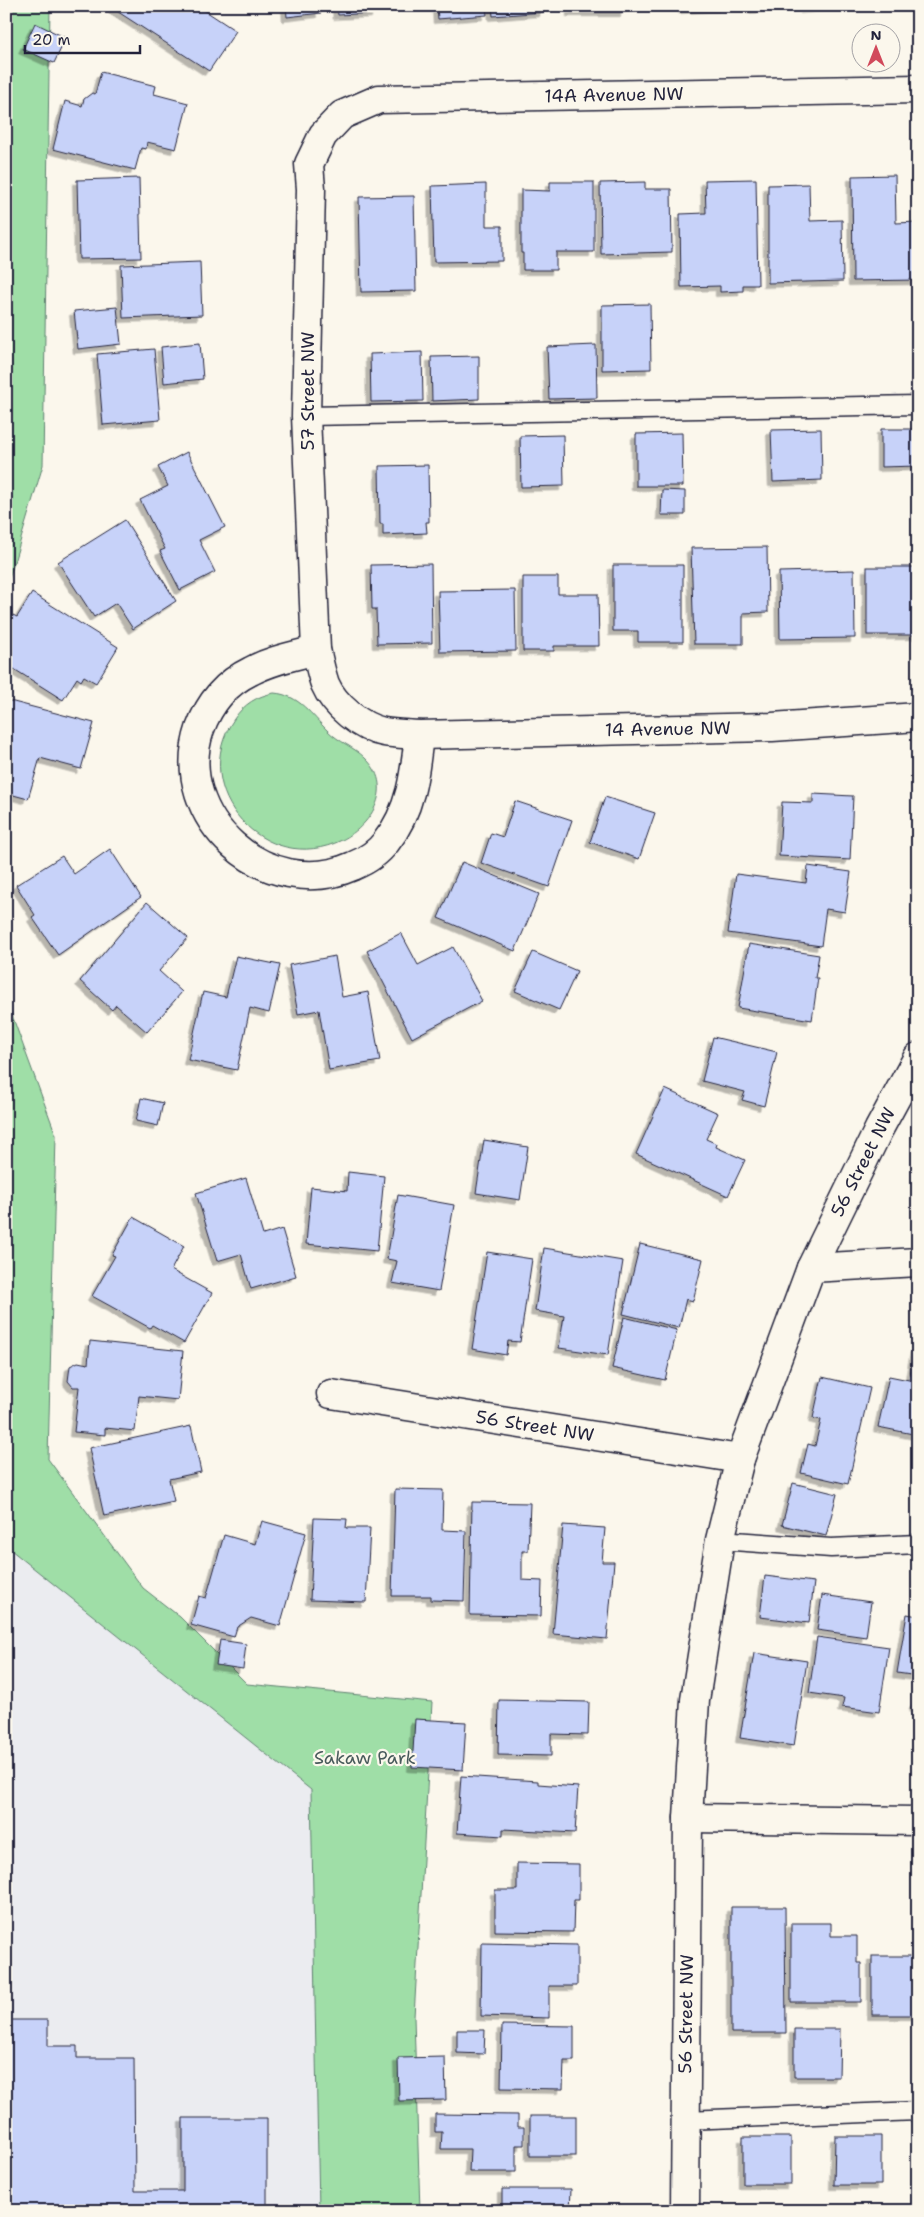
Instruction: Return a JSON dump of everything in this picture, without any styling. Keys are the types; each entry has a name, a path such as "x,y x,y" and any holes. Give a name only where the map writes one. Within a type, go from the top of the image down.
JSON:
{"street":[{"name":"14A Avenue NW","path":"323,135 342,114 380,99 918,89"},
{"name":"57 Street NW","path":"323,135 309,164 311,189 306,416 316,650 325,685 337,702 356,719 382,732"},
{"path":"316,650 269,663 249,671 230,685 209,706 198,736 194,756 196,788 204,807 216,826 232,845 252,860 286,873 324,876 345,870 370,857 386,843 399,823 409,801 416,771 419,735"},
{"name":"14 Avenue NW","path":"382,732 419,735 772,727 918,716"},
{"name":"56 Street NW","path":"685,2211 688,1818 695,1700 720,1540 740,1458 811,1268 879,1129 918,1058"},
{"path":"811,1268 918,1262"},
{"name":"56 Street NW","path":"331,1394 740,1458"},
{"path":"688,1818 918,1821"}],"lane":[{"path":"306,416 918,405"},
{"path":"720,1540 831,1548 918,1544"},
{"path":"685,2120 918,2111"}],"shaded area":[{"path":"6,1546 311,1790 319,2211 6,2211"}],"green space":[{"path":"6,6 50,6 43,465 6,589"},
{"path":"274,693 298,702 332,735 361,754 374,769 378,780 379,792 376,804 363,824 342,840 314,849 286,847 262,837 242,820 227,799 220,773 222,746 234,719 242,709 262,696"},
{"name":"Sakaw Park","path":"6,999 56,1135 48,1459 143,1588 180,1617 247,1684 432,1702 414,2017 420,2211 319,2211 311,1790 6,1546"}],"building":[{"path":"109,6 198,6 236,31 209,71"},
{"path":"286,6 320,6 321,13 287,17"},
{"path":"337,6 376,6 376,13 338,15"},
{"path":"437,6 486,6 487,15 438,19"},
{"path":"492,6 544,6 544,12 493,16"},
{"path":"571,6 625,6 625,12 571,12"},
{"path":"683,6 723,6 723,7 683,9"},
{"path":"752,6 789,6 752,9"},
{"path":"805,6 835,6 805,9"},
{"path":"35,23 66,38 54,63 23,49"},
{"path":"101,72 156,86 154,94 188,103 176,149 147,142 146,149 141,148 135,170 53,149 65,101 82,106 84,99 92,93 95,94"},
{"path":"895,175 896,223 918,222 918,280 853,281 852,176"},
{"path":"139,178 141,258 79,259 77,180"},
{"path":"756,179 758,285 743,285 743,291 720,292 720,286 681,287 680,214 706,213 705,180"},
{"path":"550,182 594,182 594,252 556,252 556,270 523,270 523,253 521,253 521,190 550,191"},
{"path":"645,182 645,189 671,189 672,252 601,254 600,183"},
{"path":"486,184 486,226 502,226 502,261 434,262 432,186"},
{"path":"809,184 810,221 842,220 843,281 768,283 768,185"},
{"path":"414,196 416,291 361,292 359,197"},
{"path":"200,262 202,315 123,318 121,265"},
{"path":"650,304 651,369 602,370 602,305"},
{"path":"117,307 121,344 78,349 74,311"},
{"path":"200,343 203,379 164,383 161,347"},
{"path":"596,345 597,398 549,399 547,347"},
{"path":"154,349 160,420 103,425 97,354"},
{"path":"422,352 423,401 371,402 370,354"},
{"path":"479,356 479,399 432,401 431,357"},
{"path":"821,429 822,480 773,482 771,430"},
{"path":"881,429 918,429 918,466 881,467"},
{"path":"682,433 683,486 636,486 636,434"},
{"path":"563,435 564,486 521,487 520,436"},
{"path":"187,452 225,527 199,540 215,572 180,590 160,551 165,549 140,500 168,486 158,467"},
{"path":"428,465 429,522 426,522 427,533 383,535 383,524 380,524 379,466"},
{"path":"662,490 685,491 685,515 661,515"},
{"path":"125,520 176,601 133,629 116,603 94,617 58,562"},
{"path":"767,547 768,612 743,613 743,644 694,644 691,548"},
{"path":"431,564 432,643 377,644 376,609 372,609 371,565"},
{"path":"613,565 683,565 683,642 638,642 638,631 613,631"},
{"path":"867,567 918,567 918,635 867,635"},
{"path":"854,570 855,638 780,639 779,572"},
{"path":"523,577 558,577 558,594 598,594 599,646 554,646 554,651 523,651"},
{"path":"515,590 516,651 440,652 438,591"},
{"path":"32,593 118,647 96,683 84,676 81,681 77,678 63,700 6,664 6,627 13,615 17,617"},
{"path":"6,700 94,723 81,769 40,758 28,799 6,793"},
{"path":"813,794 853,796 850,860 779,856 782,802 813,803"},
{"path":"605,797 655,813 639,859 590,842"},
{"path":"515,801 572,820 549,887 481,863 491,833 503,837"},
{"path":"110,849 141,897 58,955 32,917 35,915 16,885 62,856 74,874"},
{"path":"462,862 539,894 515,951 438,918"},
{"path":"808,866 851,872 845,912 826,909 821,946 728,933 736,874 806,883"},
{"path":"147,902 188,938 159,971 182,992 147,1032 116,1005 112,1010 80,981"},
{"path":"401,933 418,965 453,947 482,1001 412,1038 367,951"},
{"path":"749,944 819,955 815,978 818,978 812,1020 738,1008"},
{"path":"533,952 577,971 559,1010 515,991"},
{"path":"236,956 280,965 269,1013 250,1008 237,1070 188,1060 203,992 226,997"},
{"path":"335,956 342,997 368,992 380,1061 329,1070 319,1010 298,1014 289,965"},
{"path":"713,1037 777,1052 764,1106 742,1100 745,1092 702,1081"},
{"path":"665,1089 718,1113 706,1139 717,1144 716,1147 745,1160 728,1196 636,1154"},
{"path":"141,1098 163,1103 158,1126 136,1121"},
{"path":"484,1140 528,1147 520,1200 476,1193"},
{"path":"348,1172 384,1176 377,1251 306,1244 311,1187 347,1191"},
{"path":"246,1178 263,1235 282,1229 296,1276 251,1289 241,1254 217,1261 196,1193"},
{"path":"398,1195 454,1205 439,1291 392,1283 397,1261 387,1259"},
{"path":"133,1217 184,1246 171,1270 212,1293 184,1343 152,1325 150,1328 92,1296 115,1256 112,1255"},
{"path":"640,1244 703,1259 693,1301 686,1299 679,1328 623,1314"},
{"path":"544,1248 623,1261 608,1355 559,1348 564,1316 535,1311"},
{"path":"487,1252 532,1259 520,1342 508,1341 506,1355 472,1349"},
{"path":"624,1317 677,1330 665,1380 612,1368"},
{"path":"90,1341 183,1351 178,1400 139,1396 135,1431 105,1428 105,1435 74,1432 79,1387 73,1387 68,1381 70,1366 78,1362 88,1364"},
{"path":"915,1348 918,1349 918,1435 878,1427 889,1376 909,1380"},
{"path":"822,1377 870,1388 848,1484 801,1473 808,1444 815,1446 821,1420 813,1418"},
{"path":"191,1426 201,1472 169,1479 174,1501 104,1516 89,1448"},
{"path":"793,1483 837,1494 826,1536 782,1525"},
{"path":"395,1489 443,1490 442,1530 466,1531 464,1601 431,1600 431,1596 392,1596"},
{"path":"472,1502 530,1503 528,1551 522,1551 522,1580 542,1581 541,1616 470,1615"},
{"path":"314,1518 347,1519 346,1528 370,1528 366,1602 310,1600"},
{"path":"262,1521 306,1533 280,1626 251,1618 237,1627 234,1637 191,1625 199,1596 206,1598 224,1535 255,1544"},
{"path":"563,1525 605,1528 602,1562 614,1562 607,1639 553,1634"},
{"path":"765,1576 814,1582 809,1623 760,1617"},
{"path":"822,1595 871,1602 866,1637 817,1630"},
{"path":"907,1614 918,1616 918,1676 897,1673"},
{"path":"817,1637 889,1647 879,1712 842,1707 844,1698 809,1693"},
{"path":"220,1640 246,1644 243,1669 216,1665"},
{"path":"754,1653 807,1661 794,1746 740,1738"},
{"path":"918,1696 918,1709 913,1707"},
{"path":"499,1700 589,1702 588,1735 551,1734 551,1756 498,1755"},
{"path":"415,1719 466,1722 463,1770 412,1767"},
{"path":"461,1776 538,1781 538,1784 578,1787 575,1833 503,1829 503,1836 457,1833"},
{"path":"517,1863 579,1864 579,1900 574,1900 573,1932 495,1931 495,1890 517,1890"},
{"path":"731,1907 785,1907 786,2033 731,2033"},
{"path":"791,1923 831,1923 831,1936 857,1936 857,1963 861,1963 861,2002 791,2002"},
{"path":"482,1943 577,1945 577,1986 549,1986 549,2018 481,2016"},
{"path":"872,1956 918,1956 918,2015 872,2015"},
{"path":"6,2020 48,2020 48,2046 77,2046 77,2058 134,2058 135,2191 183,2191 183,2118 267,2118 267,2208 293,2208 293,2211 6,2211"},
{"path":"502,2025 574,2026 574,2061 564,2061 563,2089 501,2088"},
{"path":"794,2029 840,2029 839,2077 794,2077"},
{"path":"457,2030 485,2030 484,2054 457,2053"},
{"path":"445,2057 446,2100 399,2101 398,2058"},
{"path":"435,2114 518,2115 518,2127 524,2127 524,2145 516,2145 516,2172 469,2172 470,2149 441,2149 442,2132 435,2132"},
{"path":"530,2116 576,2116 576,2156 530,2156"},
{"path":"835,2136 881,2136 881,2185 834,2185"},
{"path":"743,2137 791,2137 791,2184 743,2184"},
{"path":"502,2189 571,2189 570,2211 502,2211"}]}
